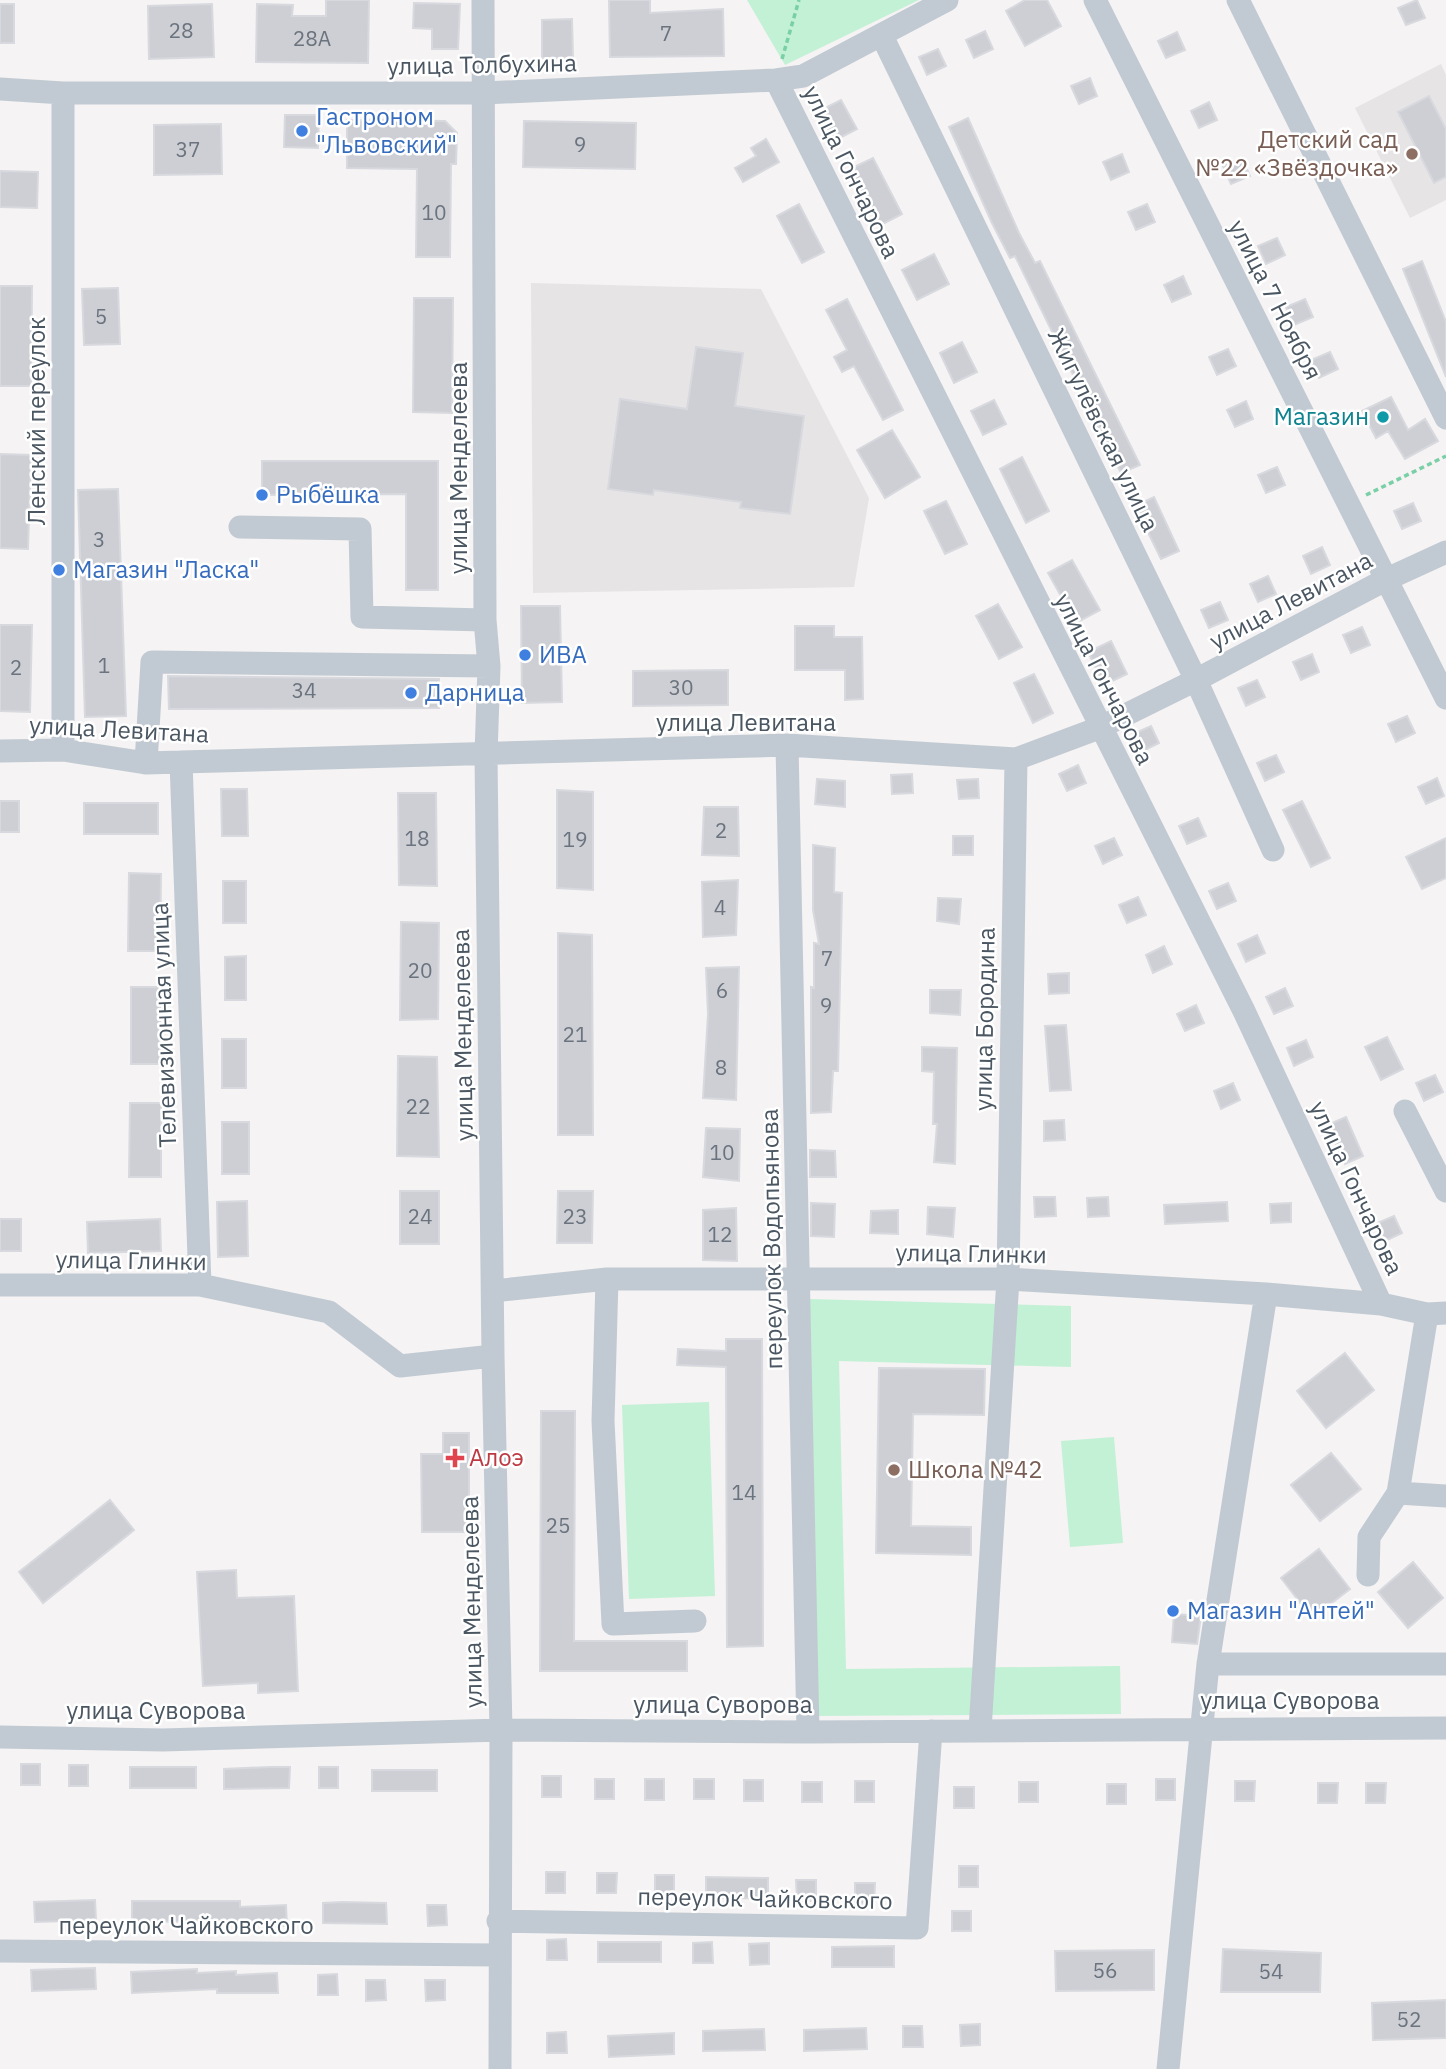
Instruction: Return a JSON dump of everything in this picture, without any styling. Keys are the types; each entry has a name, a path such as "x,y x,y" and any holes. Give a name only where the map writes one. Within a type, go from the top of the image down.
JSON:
{"street":[{"name":"улица Менделеева","path":"483,0 485,620 489,666 486,755 493,1356 501,1730 498,1921 500,2069"},
{"name":"улица Толбухина","path":"0,89 63,93 484,93 776,80 803,76 947,0"},
{"name":"улица 7 Ноября","path":"1095,0 1446,698"},
{"path":"1237,0 1446,418"},
{"name":"Жигулёвская улица","path":"882,36 1196,680 1272,850"},
{"name":"улица Гончарова","path":"776,80 1099,728 1244,1011 1381,1304"},
{"name":"Ленский переулок","path":"63,93 63,750"},
{"path":"240,527 360,529 362,617 485,620"},
{"name":"улица Левитана","path":"0,751 63,750 146,762 181,762 787,745 1016,759 1099,728 1385,580 1446,552"},
{"path":"146,762 152,662 489,666"},
{"name":"переулок Водопьянова","path":"787,745 808,1732"},
{"name":"улица Бородина","path":"980,1730 1008,1279 1016,759"},
{"name":"Телевизионная улица","path":"181,762 200,1285"},
{"path":"1405,1111 1446,1191"},
{"path":"607,1279 603,1421 613,1623 695,1621"},
{"name":"улица Глинки","path":"493,1291 607,1279 1008,1279 1266,1294 1381,1304 1436,1314"},
{"name":"улица Глинки","path":"0,1285 200,1285 329,1312 400,1366 493,1356"},
{"path":"1168,2069 1204,1727 1208,1664 1266,1294"},
{"path":"1368,1575 1369,1537 1398,1493 1436,1314"},
{"path":"1398,1493 1446,1496"},
{"path":"1208,1664 1446,1664"},
{"name":"улица Суворова","path":"0,1737 163,1740 501,1730 808,1732 1204,1727 1446,1728"},
{"name":"переулок Чайковского","path":"498,1921 917,1928 931,1731"},
{"name":"переулок Чайковского","path":"0,1951 498,1955"}],"path":[{"path":"776,80 799,0"},
{"path":"1349,505 1446,456"}],"shaded area":[{"name":"Детский сад №22 «Звёздочка»","path":"1441,64 1446,75 1446,200 1410,218 1355,108"},
{"path":"531,283 761,289 869,498 854,587 533,593"}],"green space":[{"path":"747,0 919,0 785,65"},
{"path":"809,1299 1071,1306 1071,1367 839,1361 846,1669 1120,1666 1121,1714 814,1716"},
{"path":"709,1402 715,1596 629,1599 622,1405"},
{"path":"1114,1437 1123,1543 1070,1547 1061,1441"}],"building":[{"path":"326,0 369,0 368,63 256,62 257,4 293,5 292,16 326,16"},
{"path":"609,0 650,0 650,13 723,9 724,56 610,57"},
{"path":"1025,0 1047,0 1061,26 1025,46 1006,11"},
{"path":"1417,0 1425,18 1406,25 1398,8"},
{"path":"414,3 460,4 458,49 432,49 432,29 413,28"},
{"path":"0,4 14,4 14,43 0,43"},
{"path":"212,4 214,57 149,59 148,6"},
{"path":"572,19 573,58 542,58 542,20"},
{"path":"985,31 993,49 974,58 966,40"},
{"path":"1177,32 1185,50 1166,58 1158,41"},
{"path":"938,49 946,66 927,75 919,57"},
{"path":"1090,78 1097,96 1079,104 1071,86"},
{"path":"1429,96 1446,129 1446,177 1434,183 1398,112"},
{"path":"841,100 857,129 834,141 819,111"},
{"path":"1209,102 1217,120 1199,128 1191,111"},
{"name":"Гастроном \"Львовский\"","path":"285,115 319,115 318,148 284,147"},
{"path":"968,118 1019,233 1035,263 1040,261 1140,465 1121,473 1015,256 1010,258 992,223 949,127"},
{"path":"347,120 445,121 457,133 456,164 451,164 450,257 416,257 417,169 347,168"},
{"path":"524,121 636,123 635,169 523,167"},
{"path":"221,124 222,174 154,175 154,125"},
{"path":"766,139 779,162 743,182 735,168 756,156 751,148"},
{"path":"1122,154 1129,172 1111,180 1103,162"},
{"path":"873,158 902,214 879,226 850,169"},
{"path":"1242,158 1250,176 1231,184 1223,166"},
{"path":"0,171 38,172 37,208 0,207"},
{"path":"799,204 824,252 802,263 777,216"},
{"path":"1147,204 1155,222 1136,230 1128,212"},
{"path":"1277,238 1285,255 1266,264 1258,246"},
{"path":"934,254 949,284 917,300 902,270"},
{"path":"1422,261 1446,322 1446,377 1403,269"},
{"path":"1183,276 1191,294 1172,302 1164,285"},
{"path":"0,286 32,286 31,386 0,386"},
{"path":"118,288 120,344 84,345 82,289"},
{"path":"414,298 453,298 452,413 413,412"},
{"path":"847,299 903,410 883,420 854,366 842,372 834,357 847,350 826,310"},
{"path":"1305,299 1313,317 1294,325 1286,307"},
{"path":"962,342 977,372 954,383 940,353"},
{"path":"696,347 743,353 735,406 804,416 790,514 740,508 741,502 654,490 653,495 608,489 620,399 687,409"},
{"path":"1228,349 1236,366 1217,375 1209,357"},
{"path":"1330,352 1338,369 1319,378 1311,360"},
{"path":"1391,397 1408,430 1425,419 1438,441 1405,459 1388,431 1376,438 1362,411"},
{"path":"994,400 1006,424 983,435 971,411"},
{"path":"1246,401 1253,419 1235,427 1227,410"},
{"path":"892,430 920,477 885,498 857,450"},
{"path":"0,454 31,455 28,549 0,548"},
{"path":"1022,457 1049,511 1026,523 1000,469"},
{"path":"262,461 438,461 438,590 406,590 406,494 262,495"},
{"path":"1277,467 1285,485 1266,493 1258,475"},
{"path":"118,489 126,716 85,717 78,490"},
{"path":"1154,497 1179,551 1161,559 1135,506"},
{"path":"946,501 967,544 945,554 924,511"},
{"path":"1413,503 1421,521 1402,529 1394,511"},
{"path":"1322,547 1330,565 1311,574 1303,556"},
{"path":"1072,560 1100,610 1076,623 1048,573"},
{"path":"1268,576 1276,594 1258,602 1250,584"},
{"path":"1220,602 1228,620 1209,628 1201,610"},
{"path":"998,604 1022,647 999,659 976,616"},
{"path":"521,606 560,606 562,702 522,703"},
{"path":"0,625 32,625 30,712 0,711"},
{"path":"795,626 834,626 834,637 862,637 863,699 845,700 845,670 795,670"},
{"path":"1362,627 1370,645 1351,653 1343,635"},
{"path":"1111,641 1127,674 1104,685 1088,652"},
{"path":"1312,654 1319,672 1301,680 1293,662"},
{"path":"728,670 728,705 633,706 633,671"},
{"path":"1034,674 1053,713 1033,723 1014,683"},
{"path":"168,676 439,679 439,708 169,709"},
{"path":"1257,680 1265,697 1246,706 1238,688"},
{"path":"1407,716 1415,733 1396,742 1388,724"},
{"path":"1151,726 1159,743 1141,752 1133,734"},
{"path":"1276,755 1284,772 1265,781 1257,763"},
{"path":"1078,765 1086,783 1067,791 1059,774"},
{"path":"912,774 913,793 892,794 891,775"},
{"path":"1437,778 1444,796 1426,804 1418,787"},
{"path":"817,779 845,781 845,807 815,804"},
{"path":"978,779 979,798 959,799 957,780"},
{"path":"221,789 247,789 248,836 222,836"},
{"path":"557,790 593,792 593,890 557,888"},
{"path":"398,793 436,793 437,886 399,885"},
{"path":"0,801 19,801 19,832 0,832"},
{"path":"1302,801 1330,858 1311,867 1283,810"},
{"path":"84,803 158,803 158,834 84,834"},
{"path":"704,807 738,807 739,856 702,855"},
{"path":"1198,818 1206,836 1187,844 1179,826"},
{"path":"953,836 973,836 973,855 953,855"},
{"path":"1114,838 1122,855 1103,864 1095,846"},
{"path":"1446,838 1446,878 1422,889 1406,857"},
{"path":"813,845 835,848 834,892 842,893 838,1071 833,1071 831,1112 811,1113 811,987 814,988 814,943 819,944 813,910"},
{"path":"129,873 161,874 160,951 128,951"},
{"path":"738,880 736,935 703,937 702,882"},
{"path":"223,881 246,881 246,923 223,923"},
{"path":"1228,883 1236,901 1217,909 1209,891"},
{"path":"1138,897 1146,915 1127,923 1119,905"},
{"path":"938,898 961,899 959,924 937,921"},
{"path":"401,922 439,923 438,1019 400,1020"},
{"path":"558,933 592,935 593,1135 558,1135"},
{"path":"1257,935 1265,953 1246,962 1238,944"},
{"path":"1164,946 1172,964 1153,973 1146,955"},
{"path":"246,956 246,1000 225,1000 225,957"},
{"path":"739,967 736,1100 703,1098 708,1014 706,968"},
{"path":"1069,973 1069,993 1049,994 1048,974"},
{"path":"131,987 160,987 160,1064 131,1064"},
{"path":"1285,988 1293,1006 1274,1014 1266,997"},
{"path":"930,990 961,990 960,1015 930,1013"},
{"path":"1196,1005 1204,1023 1185,1031 1177,1014"},
{"path":"1066,1025 1071,1090 1050,1091 1045,1026"},
{"path":"1387,1037 1403,1069 1381,1080 1365,1047"},
{"path":"222,1039 246,1039 246,1088 222,1088"},
{"path":"1306,1040 1313,1057 1294,1066 1287,1048"},
{"path":"922,1047 957,1048 955,1164 934,1162 937,1124 933,1124 934,1072 922,1071"},
{"path":"398,1056 437,1057 439,1157 397,1156"},
{"path":"1435,1075 1443,1092 1424,1101 1416,1083"},
{"path":"1233,1083 1240,1100 1221,1109 1214,1091"},
{"path":"130,1103 161,1103 161,1177 129,1177"},
{"path":"1346,1117 1363,1156 1345,1164 1327,1125"},
{"path":"1064,1120 1065,1140 1044,1141 1044,1121"},
{"path":"222,1122 249,1122 249,1174 222,1174"},
{"path":"706,1128 740,1129 739,1181 703,1177"},
{"path":"810,1150 835,1151 836,1177 810,1177"},
{"path":"400,1191 439,1191 439,1244 400,1244"},
{"path":"558,1191 593,1191 592,1243 557,1243"},
{"path":"1034,1197 1055,1197 1056,1216 1035,1217"},
{"path":"1108,1197 1109,1216 1088,1217 1087,1198"},
{"path":"247,1201 248,1256 218,1257 217,1202"},
{"path":"1227,1202 1228,1221 1165,1224 1164,1205"},
{"path":"811,1203 835,1204 834,1237 811,1236"},
{"path":"1291,1203 1291,1222 1271,1223 1270,1204"},
{"path":"928,1207 955,1208 953,1237 927,1234"},
{"path":"736,1208 737,1261 703,1260 703,1210"},
{"path":"898,1210 898,1234 870,1233 871,1211"},
{"path":"1394,1216 1402,1233 1383,1242 1375,1224"},
{"path":"0,1219 21,1219 21,1251 0,1251"},
{"path":"160,1219 161,1251 88,1253 87,1222"},
{"path":"726,1339 762,1339 763,1646 727,1647 726,1367 677,1365 678,1349 726,1351"},
{"path":"1345,1353 1374,1390 1326,1428 1297,1391"},
{"name":"Школа №42","path":"879,1368 985,1369 984,1415 913,1414 911,1526 971,1527 971,1555 876,1553"},
{"path":"541,1411 575,1411 574,1641 687,1641 687,1671 540,1671"},
{"path":"443,1433 469,1433 469,1532 422,1532 421,1454 443,1454"},
{"path":"1331,1453 1361,1489 1320,1521 1291,1485"},
{"path":"110,1500 134,1530 43,1603 19,1572"},
{"path":"1319,1549 1350,1589 1312,1618 1281,1578"},
{"path":"1413,1562 1443,1598 1408,1628 1378,1592"},
{"path":"236,1570 237,1598 294,1596 298,1691 258,1693 258,1683 203,1686 197,1572"},
{"path":"1174,1614 1201,1616 1197,1644 1172,1642"},
{"path":"21,1764 40,1764 40,1785 21,1785"},
{"path":"69,1765 88,1765 88,1786 69,1786"},
{"path":"130,1767 196,1767 196,1788 130,1788"},
{"path":"290,1767 289,1788 224,1789 224,1769"},
{"path":"319,1767 338,1767 338,1788 319,1788"},
{"path":"372,1770 437,1770 437,1791 372,1791"},
{"path":"542,1776 561,1776 561,1797 542,1797"},
{"path":"595,1779 614,1779 614,1799 595,1799"},
{"path":"645,1779 664,1779 664,1800 645,1800"},
{"path":"694,1779 714,1779 714,1799 694,1799"},
{"path":"1156,1779 1175,1779 1175,1800 1156,1800"},
{"path":"744,1780 763,1780 763,1801 744,1801"},
{"path":"855,1781 874,1781 874,1802 855,1802"},
{"path":"1235,1781 1255,1781 1254,1801 1235,1801"},
{"path":"802,1782 822,1782 822,1802 802,1802"},
{"path":"1019,1782 1038,1782 1038,1802 1019,1802"},
{"path":"1318,1783 1338,1783 1337,1803 1318,1803"},
{"path":"1366,1783 1386,1783 1385,1803 1366,1803"},
{"path":"1107,1784 1126,1784 1126,1804 1107,1804"},
{"path":"954,1787 974,1787 974,1808 954,1808"},
{"path":"959,1866 978,1866 978,1887 959,1887"},
{"path":"546,1872 565,1872 565,1893 546,1893"},
{"path":"597,1873 617,1873 616,1893 597,1893"},
{"path":"655,1875 674,1875 674,1896 655,1896"},
{"path":"706,1877 768,1878 768,1899 706,1897"},
{"path":"796,1880 816,1880 816,1901 797,1901"},
{"path":"855,1883 875,1883 874,1904 855,1904"},
{"path":"95,1900 96,1920 35,1922 34,1902"},
{"path":"132,1901 240,1901 240,1907 286,1905 287,1926 267,1926 267,1921 132,1922"},
{"path":"323,1903 386,1903 387,1924 323,1923"},
{"path":"427,1905 446,1905 447,1925 428,1926"},
{"path":"952,1911 971,1911 971,1931 952,1931"},
{"path":"566,1939 567,1960 547,1960 547,1940"},
{"path":"598,1942 661,1942 661,1962 598,1962"},
{"path":"712,1942 713,1963 693,1963 693,1943"},
{"path":"769,1943 769,1964 750,1965 749,1944"},
{"path":"894,1946 894,1967 832,1967 832,1947"},
{"path":"1223,1949 1321,1953 1320,1992 1221,1992"},
{"path":"1154,1950 1154,1990 1056,1991 1055,1951"},
{"path":"95,1968 96,1989 32,1991 31,1970"},
{"path":"197,1969 197,1973 236,1971 236,1975 277,1973 278,1993 217,1993 217,1989 132,1993 131,1972"},
{"path":"337,1974 338,1995 318,1995 318,1975"},
{"path":"366,1980 385,1980 386,2000 366,2001"},
{"path":"425,1980 445,1980 445,2000 426,2001"},
{"path":"1446,2000 1446,2038 1373,2040 1372,2003"},
{"path":"980,2024 980,2045 961,2046 960,2025"},
{"path":"903,2026 922,2026 923,2047 903,2047"},
{"path":"866,2028 867,2049 804,2051 804,2030"},
{"path":"764,2029 765,2050 703,2051 703,2031"},
{"path":"566,2032 567,2053 547,2053 547,2033"},
{"path":"674,2033 674,2054 609,2057 608,2036"}],"place":[{"name":"Гастроном \"Львовский\"","path":"302,131"},
{"name":"Детский сад №22 «Звёздочка»","path":"1412,154"},
{"name":"Магазин","path":"1383,417"},
{"name":"Рыбёшка","path":"262,495"},
{"name":"Магазин \"Ласка\"","path":"59,570"},
{"name":"ИВА","path":"525,655"},
{"name":"Дарница","path":"411,693"},
{"name":"Алоэ","path":"455,1458"},
{"name":"Школа №42","path":"894,1470"},
{"name":"Магазин \"Антей\"","path":"1173,1611"}]}
